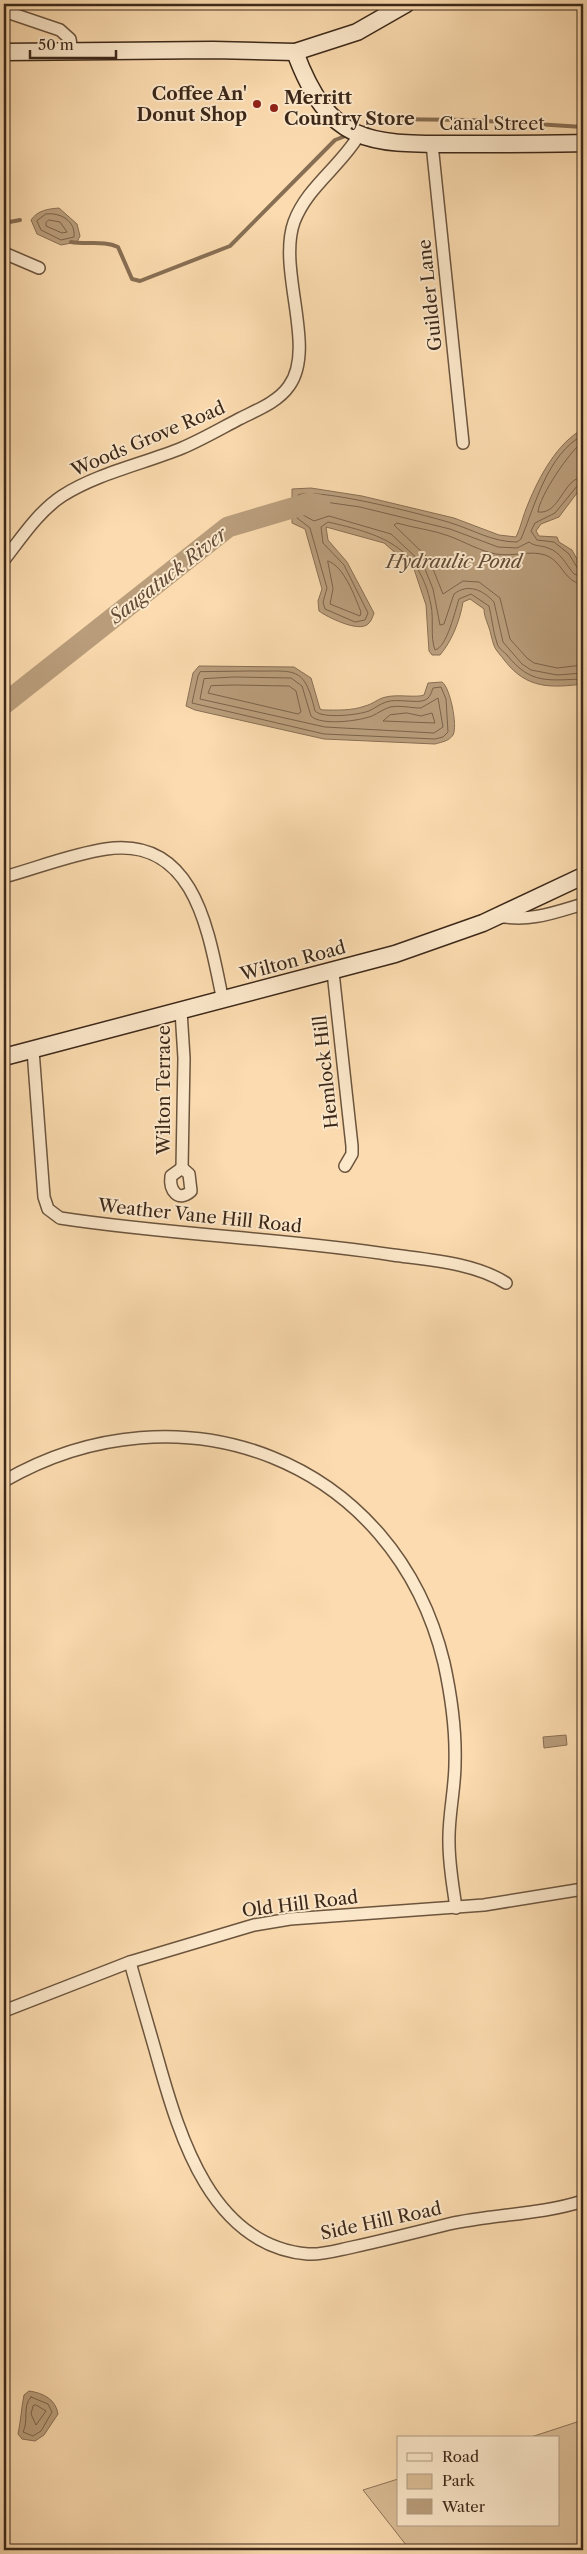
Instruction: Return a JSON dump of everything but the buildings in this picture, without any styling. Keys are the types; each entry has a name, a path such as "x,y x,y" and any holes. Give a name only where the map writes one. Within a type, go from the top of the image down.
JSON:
{"main road":[{"path":"4,52 295,52 357,32 406,4"},
{"name":"Canal Street","path":"295,52 307,81 329,112 345,127 359,135 384,143 583,143"},
{"name":"Wilton Road","path":"4,1057 333,972 421,946 498,916 583,876"}],"street":[{"path":"4,11 60,30 70,38 72,52"},
{"name":"Woods Grove Road","path":"4,560 38,516 63,496 100,478 182,448 264,406 289,386 297,372 299,352 289,249 294,222 309,193 349,151 359,135"},
{"name":"Guilder Lane","path":"432,144 463,443"},
{"path":"4,253 39,268"},
{"path":"4,878 108,848 135,848 165,862 186,881 205,918 223,1001"},
{"path":"498,916 518,920 540,917 583,904"},
{"name":"Hemlock Hill","path":"333,972 352,1146 352,1154 345,1166"},
{"name":"Wilton Terrace","path":"181,1012 184,1058 182,1168"},
{"name":"Weather Vane Hill Road","path":"33,1050 44,1197 48,1209 60,1218 373,1252 490,1273 506,1283"},
{"path":"4,1481 49,1458 103,1441 148,1437 192,1439 231,1444 285,1462 319,1481 365,1517 392,1548 415,1586 431,1622 444,1664 456,1764 448,1842 456,1908"},
{"name":"Old Hill Road","path":"4,2011 130,1962 237,1929 271,1922 456,1908 522,1900 583,1888"},
{"name":"Side Hill Road","path":"130,1962 171,2104 182,2138 196,2167 226,2212 243,2227 269,2244 291,2251 321,2253 459,2222 562,2207 583,2201"}],"green space":[{"path":"583,2420 583,2550 410,2550 363,2490 397,2479 397,2526 560,2526 560,2436 534,2436"}],"water":[{"path":"59,208 77,224 80,236 77,242 61,245 37,234 31,220 37,214 44,211"},
{"name":"Hydraulic Pond","path":"583,429 583,485 559,517 541,524 536,531 539,536 557,537 559,542 572,550 583,570 583,684 550,686 531,682 522,677 505,661 493,644 484,609 470,599 463,602 455,630 440,655 432,655 429,651 426,605 414,569 384,543 326,527 328,540 347,562 374,613 368,624 358,627 336,620 319,611 318,601 322,589 305,529 292,523 292,489 311,488 362,496 454,518 499,535 516,537 526,508 543,472 565,443"},
{"path":"199,666 294,667 311,678 320,709 323,710 354,709 391,696 421,696 424,695 428,683 442,682 448,691 454,716 453,735 445,741 435,744 324,739 195,710 186,706 193,673"},
{"path":"566,1735 567,1745 544,1748 543,1737"},
{"path":"29,2391 40,2393 52,2401 58,2414 44,2435 35,2441 22,2439 18,2434 24,2395"}],"waterway":[{"path":"361,129 383,119 470,120 583,127"},
{"path":"71,242 101,243 118,247 132,279 140,281 230,246 335,140 348,135"},
{"path":"4,223 20,220"},
{"name":"Saugatuck River","path":"4,704 228,527 309,503 320,505"}],"place":[{"name":"Coffee An' Donut Shop","path":"257,104"},
{"name":"Merritt Country Store","path":"274,108"}]}
